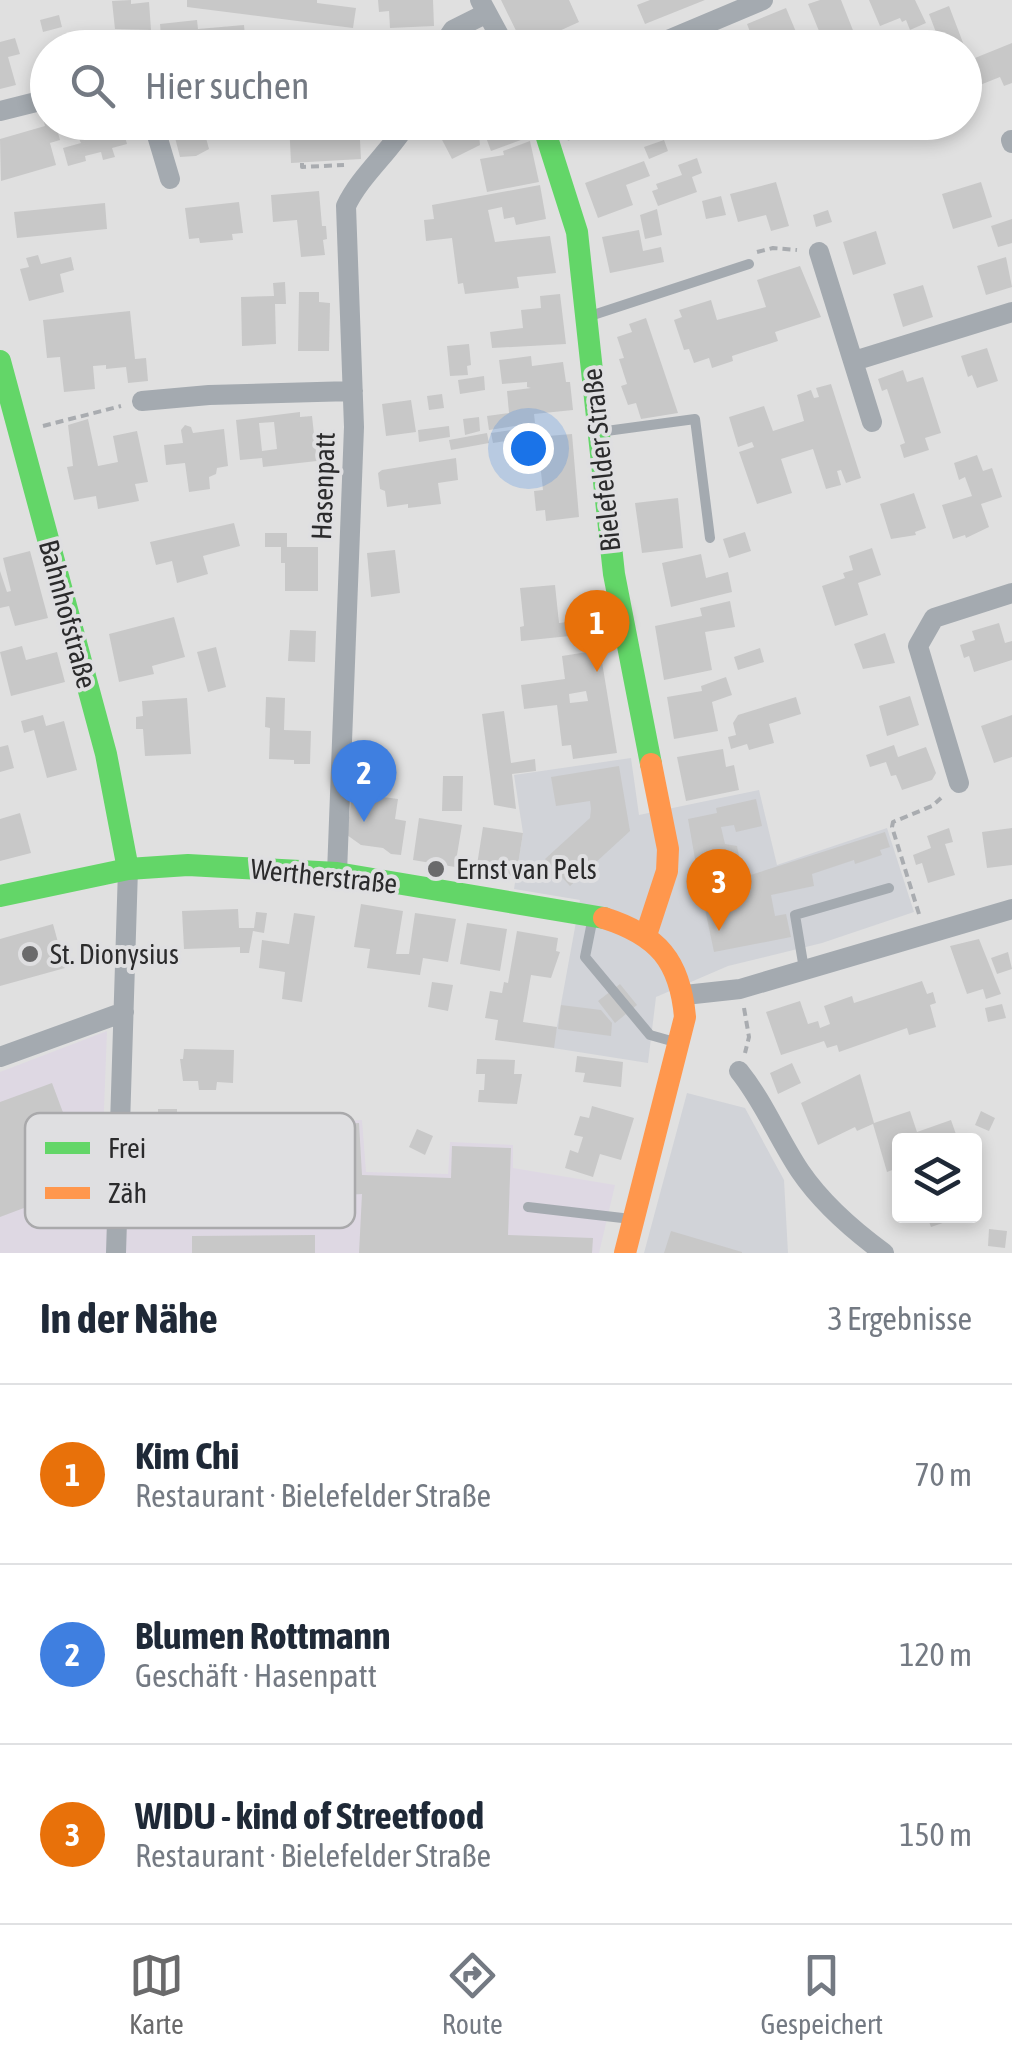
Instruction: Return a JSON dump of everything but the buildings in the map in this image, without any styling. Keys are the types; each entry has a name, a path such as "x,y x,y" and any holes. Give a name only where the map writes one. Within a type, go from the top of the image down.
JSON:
{"street":[{"path":"692,30 763,0"},
{"path":"453,30 483,7 496,30"},
{"path":"0,111 30,104"},
{"path":"158,140 170,178"},
{"name":"Hasenpatt","path":"338,873 354,427 346,206 356,186 395,140"},
{"name":"Bielefelder Straße","path":"549,140 576,232 614,574 668,849 667,871 646,934"},
{"path":"819,252 872,422"},
{"path":"854,361 1012,312"},
{"name":"Bahnhofstraße","path":"0,361 106,754 128,868"},
{"path":"142,401 209,394 352,391"},
{"path":"959,783 918,646 934,618 1012,593"},
{"name":"Wertherstraße","path":"0,896 128,868 188,865 338,873 593,916 626,924 646,934"},
{"path":"120,1113 128,868"},
{"path":"685,995 740,989 1012,909"},
{"path":"624,1253 680,1044 685,995 673,963 646,934"},
{"path":"0,1056 124,1012"},
{"path":"739,1070 760,1098 802,1173 834,1210 884,1253"},
{"path":"116,1253 117,1228"}],"lane":[{"path":"586,317 750,264"},
{"path":"598,432 695,420 710,538"},
{"path":"804,970 795,915 889,888"},
{"path":"593,916 585,957 650,1035 680,1044"},
{"path":"528,1207 634,1219"}],"path":[{"path":"302,163 302,167 379,163"},
{"path":"750,264 758,252 772,248 819,252"},
{"path":"19,432 142,401"},
{"path":"925,933 893,822 932,806 959,783"},
{"path":"739,1070 749,1037 740,989"}],"shaded area":[{"path":"631,758 639,815 759,790 777,865 887,828 914,912 822,943 728,966 656,997 648,1063 553,1048 580,900 514,889 523,833 514,775"},
{"path":"107,1031 104,1113 25,1113 25,1228 355,1228 355,1120 362,1120 366,1172 448,1174 450,1142 513,1145 513,1168 615,1185 599,1253 0,1253 0,1072"},
{"path":"687,1093 745,1108 784,1180 788,1253 644,1253"}],"traffic: fast":[{"path":"548,140 577,232 614,574 651,764"},
{"path":"0,361 106,754 128,869"},
{"path":"0,896 128,869 188,865 337,873 604,918"}],"traffic: slow":[{"path":"646,935 667,871 668,849 651,764"},
{"path":"604,918 639,933 663,953 678,980 685,1017 625,1253"}],"place":[{"name":"Kim Chi","path":"597,672"},
{"name":"Blumen Rottmann","path":"364,822"},
{"name":"Ernst van Pels","path":"436,869"},
{"name":"WIDU - kind of Streetfood","path":"719,931"},
{"name":"St. Dionysius","path":"30,954"}]}
